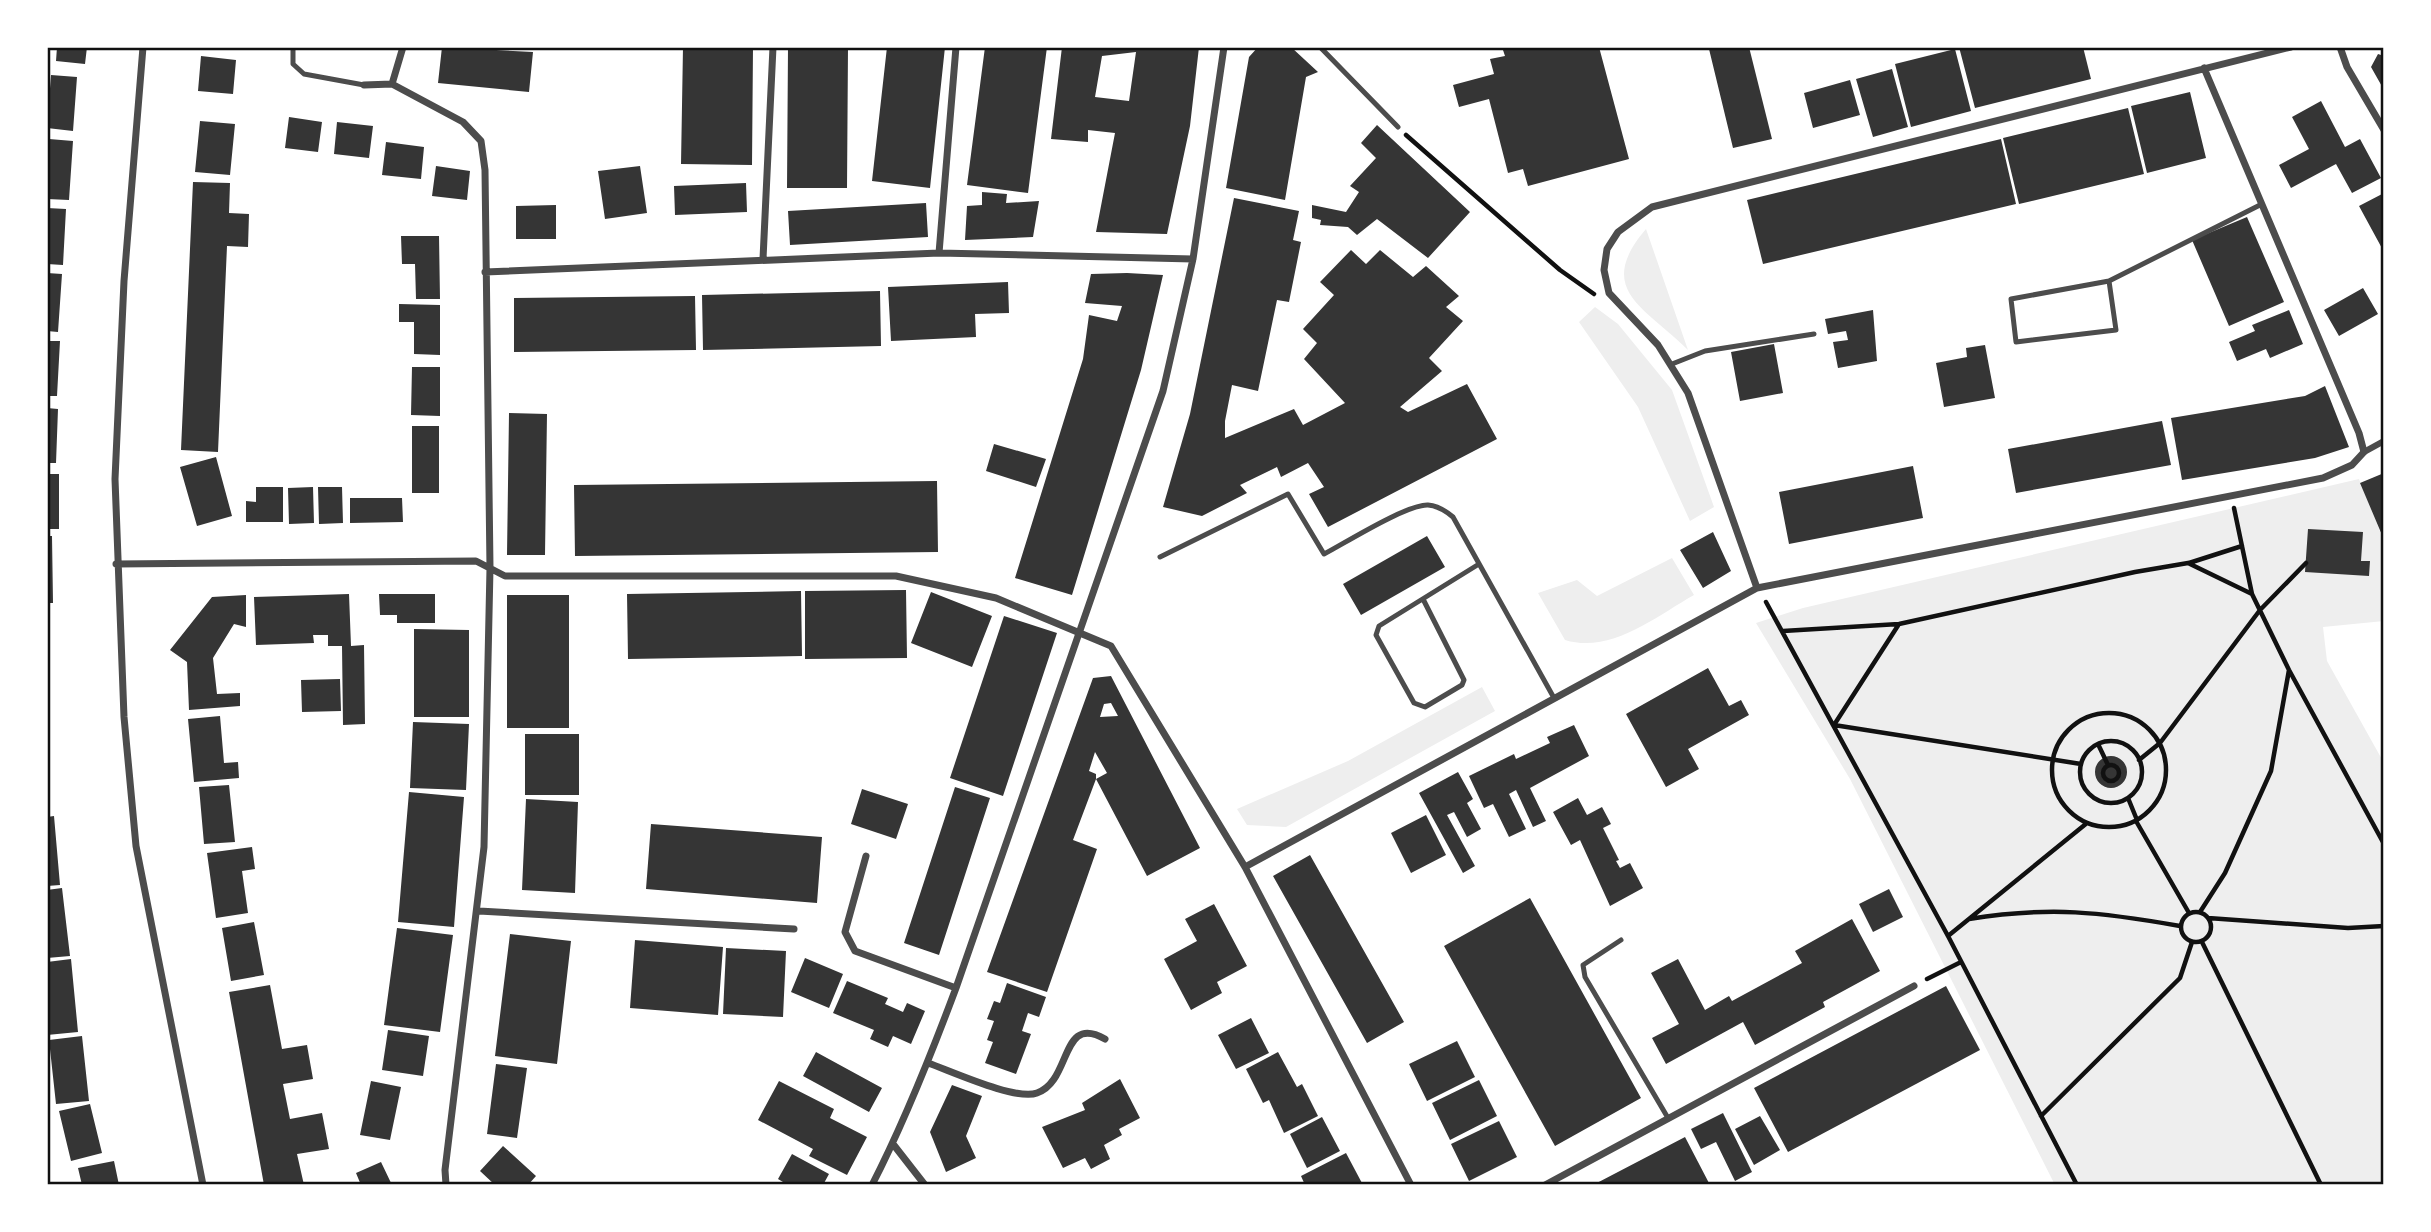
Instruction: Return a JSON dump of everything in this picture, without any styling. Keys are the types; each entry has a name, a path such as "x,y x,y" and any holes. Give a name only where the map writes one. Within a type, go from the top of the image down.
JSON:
{"street":[{"path":"143,47 124,281 115,479 124,717 136,846 203,1185"},
{"path":"392,84 403,47"},
{"path":"763,259 773,47"},
{"path":"939,253 956,47"},
{"path":"872,1185 928,1063 956,988 1163,391 1193,259 1224,47"},
{"path":"1757,588 1688,393 1672,363 1609,293 1604,270 1607,249 1618,232 1652,207 2291,47"},
{"path":"2340,47 2347,67 2384,130"},
{"path":"2204,68 2360,433 2364,452"},
{"path":"363,85 392,84 463,122 481,141 485,170 490,568 484,847 479,911 445,1170 446,1185"},
{"path":"485,272 939,253 1193,259"},
{"path":"1245,867 1757,588 2323,478 2352,464 2364,452 2384,441"},
{"path":"117,564 475,561 505,576 896,576 996,598 1080,631 1111,646 1245,867 1411,1185"},
{"path":"866,856 845,932 847,942 855,951 956,988"},
{"path":"479,911 794,929"},
{"path":"1545,1185 1914,986"},
{"path":"928,1063 1019,1094 1037,1093 1051,1084 1060,1071 1072,1040 1082,1032 1093,1032 1105,1038"},
{"path":"893,1144 925,1185"}],"lane":[{"path":"293,47 293,64 304,74 363,85"},
{"path":"1320,47 1398,127"},
{"path":"2109,281 2116,330 2016,342 2011,299 2109,281 2262,204"},
{"path":"1672,363 1705,351 1814,334"},
{"path":"1160,557 1288,494 1324,554 1409,509 1429,505 1446,511 1453,517 1554,698"},
{"path":"1423,599 1464,680 1462,685 1425,706 1419,706 1414,703 1376,635 1379,626 1423,599 1479,565"},
{"path":"1622,940 1583,965 1585,976 1668,1118"}],"path":[{"path":"1398,127 1590,293 1609,293"},
{"path":"2231,498 2252,594 2289,670 2384,844"},
{"path":"1783,631 1899,624 2188,563 2242,546"},
{"path":"2188,563 2252,594"},
{"path":"2139,760 2160,743 2260,610 2306,563"},
{"path":"1757,588 1783,631 1948,936 2077,1185"},
{"path":"1833,725 1899,624"},
{"path":"2180,926 2189,914 2200,912 2225,873 2271,771 2289,670"},
{"path":"2102,714 2135,720 2149,730 2160,743 2166,760 2166,778 2161,796 2150,810 2136,821 2112,827 2087,823 2074,815 2059,796 2052,774 2054,758 2071,729 2102,714"},
{"path":"1833,725 2081,764"},
{"path":"2118,742 2127,746 2139,760 2140,781 2128,797 2108,803 2089,794 2080,776 2081,764 2090,749 2098,744 2118,742"},
{"path":"2098,744 2108,765"},
{"path":"2128,797 2136,821 2189,914"},
{"path":"1948,936 2087,823"},
{"path":"1969,919 2022,911 2101,912 2180,926"},
{"path":"2200,912 2208,918 2348,928 2384,926"},
{"path":"2202,942 2211,931 2208,918"},
{"path":"2180,926 2183,936 2192,942 2202,942"},
{"path":"2041,1116 2180,978 2192,942"},
{"path":"2202,942 2321,1185"},
{"path":"1914,986 1961,962"}],"shaded area":[{"path":"1646,229 1688,350 1642,309 1625,283 1625,268 1631,250"},
{"path":"1595,307 1618,324 1672,390 1714,507 1690,521 1638,407 1579,322"},
{"path":"2359,479 2384,541 2384,621 2323,627 2327,661 2384,763 2384,1185 2055,1185 1850,779 1756,623 1803,608"},
{"path":"1672,558 1694,595 1648,623 1616,638 1582,643 1565,640 1538,593 1577,580 1597,596"},
{"path":"1482,687 1495,711 1286,827 1247,825 1237,809 1348,761"}],"building":[{"path":"57,47 87,47 85,64 56,61"},
{"path":"442,47 533,52 529,92 438,83"},
{"path":"683,47 753,47 752,165 681,164"},
{"path":"788,47 848,47 847,188 787,188"},
{"path":"887,47 945,47 930,188 872,181"},
{"path":"985,47 1047,47 1028,193 967,185"},
{"path":"1062,47 1199,47 1190,126 1167,234 1096,232 1115,133 1088,130 1088,142 1051,139","holes":["1136,52 1129,101 1095,97 1102,56"]},
{"path":"1258,47 1291,47 1318,72 1306,77 1285,200 1226,188 1249,57"},
{"path":"1502,47 1599,47 1629,159 1528,186 1523,169 1508,173 1489,99 1459,107 1453,85 1494,74 1490,59 1505,56"},
{"path":"1749,47 1772,139 1733,148 1709,49"},
{"path":"1959,47 2083,47 2091,79 1975,108"},
{"path":"1955,49 1971,111 1911,127 1895,64"},
{"path":"2378,54 2384,56 2384,90 2371,67"},
{"path":"201,56 236,60 233,94 198,91"},
{"path":"1892,69 1908,127 1873,137 1856,79"},
{"path":"51,75 77,77 73,131 47,128"},
{"path":"1850,80 1860,115 1813,128 1804,93"},
{"path":"2190,92 2206,158 2147,173 2131,106"},
{"path":"2321,101 2345,147 2360,139 2381,178 2352,193 2336,164 2291,188 2279,165 2309,149 2292,117"},
{"path":"2128,108 2144,174 2019,204 2003,138"},
{"path":"289,117 322,122 318,152 285,148"},
{"path":"200,121 235,124 230,175 195,172"},
{"path":"337,122 373,126 369,158 334,154"},
{"path":"1377,125 1470,212 1428,258 1377,219 1357,235 1348,227 1320,225 1321,220 1312,218 1312,205 1346,212 1359,192 1350,186 1376,158 1361,143"},
{"path":"49,139 73,141 69,200 47,199"},
{"path":"2001,139 2016,204 1763,264 1747,200"},
{"path":"386,142 424,147 421,179 382,175"},
{"path":"436,166 470,171 467,200 432,196"},
{"path":"640,166 647,213 605,219 598,171"},
{"path":"193,182 230,183 229,213 249,214 248,247 227,246 218,452 181,450"},
{"path":"746,183 747,212 675,215 674,186"},
{"path":"982,192 1007,194 1006,203 1039,201 1033,237 965,240 967,206 982,205"},
{"path":"2384,193 2384,252 2359,206"},
{"path":"1234,198 1299,211 1293,240 1301,242 1289,302 1277,300 1258,391 1232,385 1225,421 1225,438 1294,409 1303,425 1345,403 1304,359 1317,343 1303,329 1334,295 1320,282 1351,250 1366,264 1380,250 1413,277 1426,266 1459,296 1446,307 1463,321 1429,358 1442,371 1400,407 1408,412 1467,384 1497,439 1328,527 1309,494 1324,487 1308,463 1281,477 1277,467 1240,485 1247,493 1202,516 1163,507 1190,414"},
{"path":"926,203 928,237 790,245 788,211"},
{"path":"556,205 556,239 516,239 516,206"},
{"path":"47,208 66,209 63,265 47,264"},
{"path":"2247,217 2284,302 2229,326 2192,240"},
{"path":"401,236 439,236 440,299 416,299 415,264 402,264"},
{"path":"47,273 62,274 58,332 47,331"},
{"path":"1091,274 1163,275 1141,370 1072,595 1015,578 1083,359 1089,315 1117,321 1122,306 1085,303"},
{"path":"1008,282 1009,313 975,314 976,337 891,341 888,287"},
{"path":"2363,288 2378,314 2339,336 2324,310"},
{"path":"880,291 881,346 703,350 702,295"},
{"path":"695,296 696,350 514,352 514,298"},
{"path":"399,304 440,305 440,355 414,354 414,322 399,322"},
{"path":"1873,310 1877,361 1838,368 1833,342 1848,340 1846,331 1828,334 1825,319"},
{"path":"2289,310 2303,344 2270,358 2266,349 2237,361 2229,342 2255,331 2252,325"},
{"path":"47,341 60,341 57,396 47,396"},
{"path":"1774,344 1783,393 1740,401 1731,352"},
{"path":"1985,345 1995,398 1944,407 1936,363 1967,357 1966,348"},
{"path":"412,367 440,367 440,416 411,415"},
{"path":"2325,386 2349,447 2315,458 2182,480 2171,418 2305,396"},
{"path":"47,408 58,409 56,463 47,463"},
{"path":"509,413 547,414 545,555 507,555"},
{"path":"2162,421 2171,465 2016,493 2008,449"},
{"path":"412,426 439,426 439,493 412,493"},
{"path":"994,444 1046,459 1036,487 986,471"},
{"path":"216,457 232,516 197,526 180,467"},
{"path":"1913,466 1923,518 1789,544 1779,492"},
{"path":"2384,473 2384,534 2382,535 2360,483"},
{"path":"47,474 59,474 59,529 47,529"},
{"path":"937,481 938,552 575,556 574,485"},
{"path":"256,487 283,487 283,522 246,522 246,501 256,502"},
{"path":"313,487 314,523 289,524 288,488"},
{"path":"318,487 342,487 343,523 319,524"},
{"path":"350,498 402,498 403,522 350,523"},
{"path":"2308,529 2363,532 2361,561 2370,561 2369,576 2305,572"},
{"path":"1713,532 1731,571 1703,588 1680,550"},
{"path":"47,536 52,536 53,603 47,603"},
{"path":"1427,536 1445,567 1361,615 1343,584"},
{"path":"906,590 907,658 805,659 805,591"},
{"path":"801,591 802,656 628,659 627,594"},
{"path":"931,592 992,616 972,667 911,643"},
{"path":"349,594 351,646 364,645 365,724 343,725 342,646 328,646 328,635 313,635 314,643 256,645 254,597"},
{"path":"379,594 435,594 435,623 397,623 397,615 380,615"},
{"path":"246,595 246,627 234,624 213,658 217,694 240,693 240,706 189,710 187,662 170,650 212,597"},
{"path":"507,595 569,595 569,728 507,728"},
{"path":"1004,616 1057,633 1003,796 950,778"},
{"path":"414,629 469,630 469,717 414,717"},
{"path":"1708,668 1729,706 1741,700 1749,715 1688,749 1699,769 1666,787 1626,714"},
{"path":"1111,676 1200,848 1147,876 1096,779 1073,840 1097,849 1047,992 987,972 1093,678","holes":["1111,703 1118,716 1100,717 1104,704","1095,752 1107,773 1096,779 1096,774 1089,771"]},
{"path":"340,679 341,711 302,712 301,680"},
{"path":"220,716 224,763 238,762 239,778 194,782 188,719"},
{"path":"413,722 469,724 466,790 410,788"},
{"path":"1574,725 1589,756 1530,788 1546,821 1533,827 1516,790 1509,794 1526,829 1509,837 1493,804 1484,808 1469,776 1514,754 1516,759 1550,743 1547,737"},
{"path":"525,734 579,734 579,795 525,795"},
{"path":"2111,756 2122,761 2127,772 2122,783 2111,788 2100,783 2095,772 2100,761"},
{"path":"1458,772 1473,799 1467,803 1481,829 1467,837 1454,812 1447,815 1475,866 1463,873 1419,793"},
{"path":"229,785 235,842 204,844 199,787"},
{"path":"955,787 990,798 939,955 904,943"},
{"path":"862,789 908,804 896,839 851,824"},
{"path":"409,792 464,797 454,927 398,922"},
{"path":"1578,798 1587,815 1602,807 1611,824 1603,828 1619,860 1616,861 1620,868 1630,863 1643,888 1610,906 1580,840 1571,845 1553,812"},
{"path":"526,799 578,802 575,893 522,890"},
{"path":"1426,815 1446,855 1411,873 1391,833"},
{"path":"54,816 60,885 47,886 47,817"},
{"path":"651,824 822,837 817,903 646,889"},
{"path":"252,847 255,869 242,871 248,913 216,918 207,853"},
{"path":"1310,855 1404,1022 1367,1043 1273,876"},
{"path":"62,888 70,956 47,958 47,890"},
{"path":"1889,889 1903,917 1873,932 1859,904"},
{"path":"1530,898 1641,1098 1555,1146 1444,946"},
{"path":"1214,904 1247,966 1217,982 1222,993 1191,1010 1164,959 1197,941 1185,919"},
{"path":"1852,919 1880,971 1823,1002 1825,1007 1755,1045 1743,1022 1666,1064 1652,1038 1679,1024 1651,973 1678,959 1705,1010 1729,996 1732,1001 1802,963 1795,951"},
{"path":"254,922 264,975 231,981 222,928"},
{"path":"397,928 453,935 440,1032 384,1025"},
{"path":"510,934 571,941 557,1064 495,1056"},
{"path":"635,940 723,947 718,1015 630,1008"},
{"path":"726,948 786,951 783,1017 723,1014"},
{"path":"805,958 843,974 829,1008 791,992"},
{"path":"71,959 78,1032 47,1035 47,962"},
{"path":"847,981 888,998 885,1004 903,1012 907,1003 925,1011 911,1044 893,1036 888,1047 870,1039 874,1030 833,1013"},
{"path":"1007,983 1046,997 1039,1017 1028,1013 1022,1031 1031,1034 1016,1074 985,1063 993,1042 987,1040 994,1021 987,1019 994,1001 1000,1003"},
{"path":"270,985 282,1049 307,1045 313,1079 283,1084 290,1119 322,1113 329,1149 297,1154 304,1185 264,1185 229,992"},
{"path":"1946,986 1980,1050 1788,1152 1754,1088"},
{"path":"1251,1018 1269,1053 1236,1069 1218,1035"},
{"path":"388,1030 429,1036 423,1076 382,1070"},
{"path":"82,1036 89,1101 56,1104 49,1040"},
{"path":"1457,1041 1475,1077 1427,1101 1409,1064"},
{"path":"816,1052 882,1088 869,1112 803,1076"},
{"path":"1278,1052 1297,1087 1302,1084 1318,1116 1284,1133 1269,1100 1263,1103 1246,1069"},
{"path":"496,1064 527,1068 517,1138 487,1134"},
{"path":"1120,1079 1140,1118 1119,1129 1122,1135 1104,1145 1110,1159 1091,1169 1085,1158 1063,1168 1042,1127 1085,1110 1082,1103"},
{"path":"1479,1080 1497,1116 1450,1140 1432,1103"},
{"path":"371,1081 401,1087 390,1140 360,1135"},
{"path":"779,1081 834,1109 830,1118 867,1137 847,1175 809,1156 813,1149 758,1120"},
{"path":"952,1085 982,1096 966,1136 976,1158 946,1172 930,1132"},
{"path":"90,1104 102,1153 71,1161 59,1111"},
{"path":"1723,1113 1752,1172 1735,1181 1716,1142 1701,1149 1691,1129"},
{"path":"1760,1116 1780,1150 1754,1165 1735,1129"},
{"path":"1322,1117 1340,1151 1307,1168 1290,1134"},
{"path":"1499,1121 1517,1157 1469,1181 1451,1144"},
{"path":"1685,1137 1710,1185 1593,1185"},
{"path":"503,1146 536,1176 528,1185 495,1185 480,1171"},
{"path":"1346,1153 1363,1185 1305,1185 1301,1176"},
{"path":"792,1154 829,1174 823,1185 788,1185 778,1179"},
{"path":"114,1161 119,1185 82,1185 78,1168"},
{"path":"381,1162 392,1185 361,1185 356,1173"}]}
